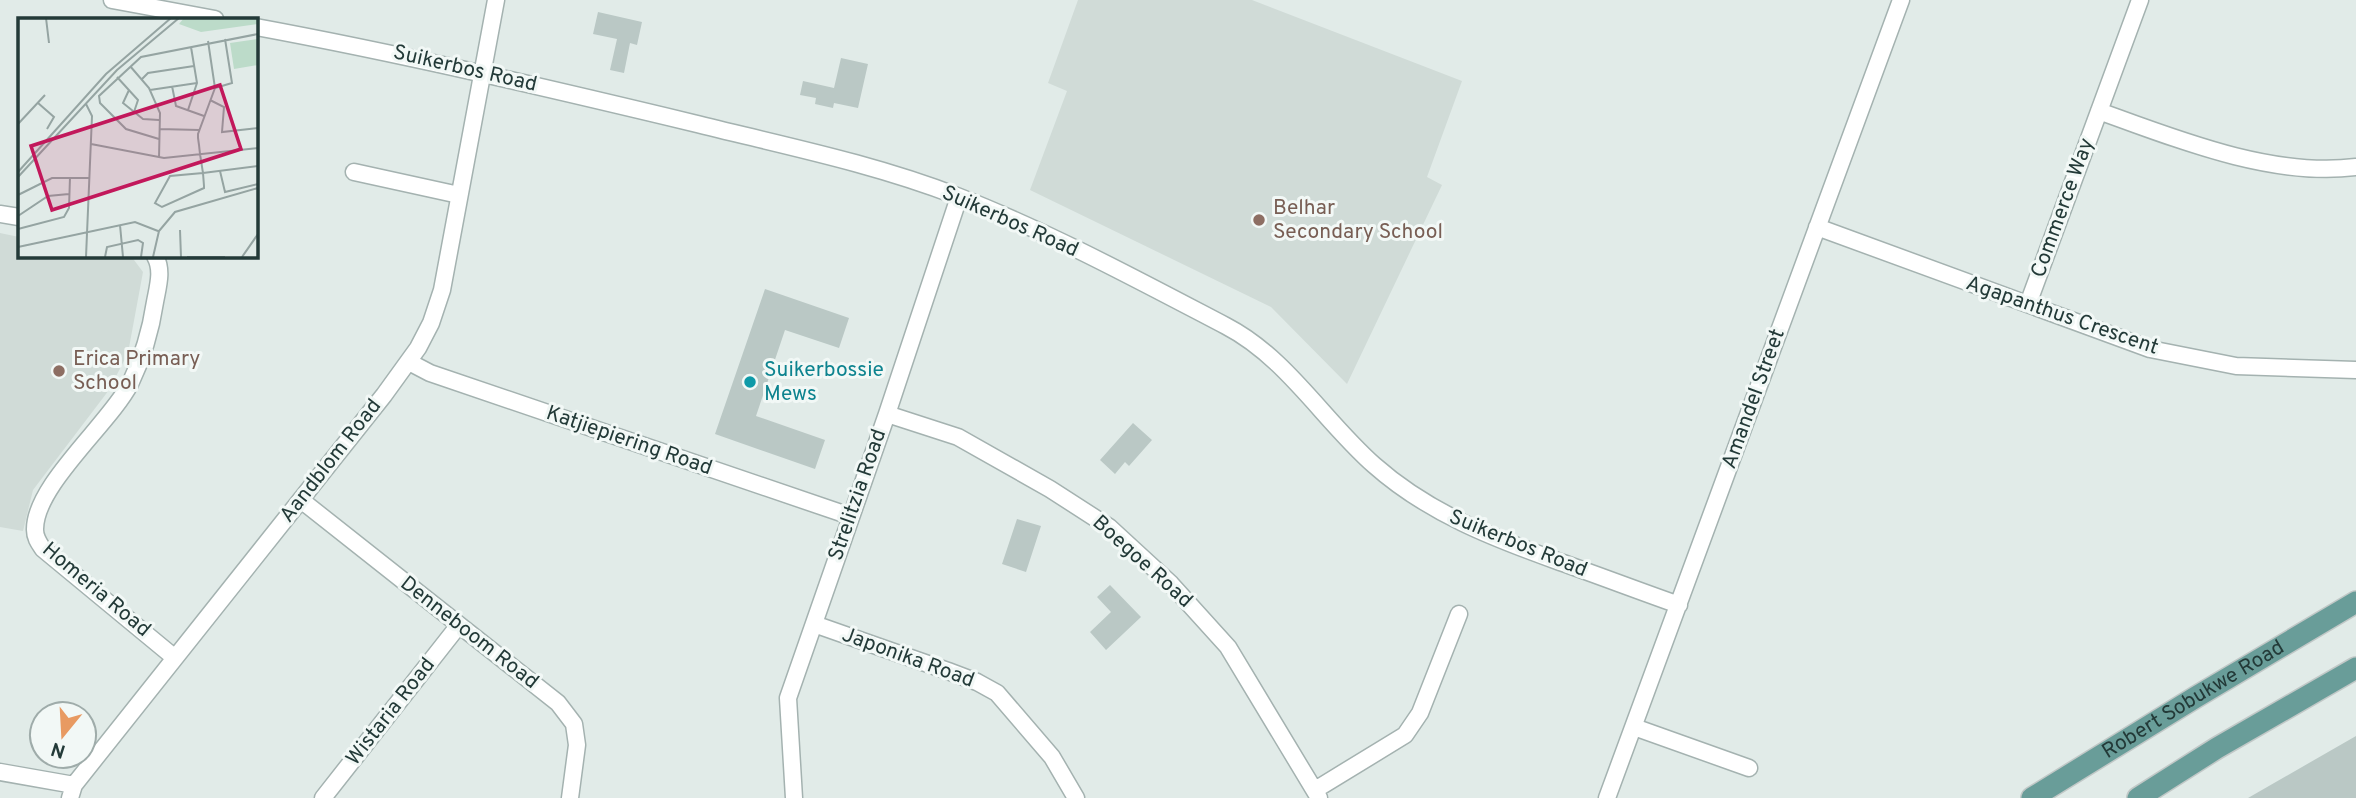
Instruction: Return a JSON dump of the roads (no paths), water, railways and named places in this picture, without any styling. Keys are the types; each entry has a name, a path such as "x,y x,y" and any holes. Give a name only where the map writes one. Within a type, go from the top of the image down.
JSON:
{"main road":[{"name":"Robert Sobukwe Road","path":"2032,798 2356,603"},
{"path":"2138,798 2217,748 2356,668"}],"street":[{"path":"112,0 210,18"},
{"name":"Aandblom Road","path":"72,792 409,362 432,323 442,290 496,0"},
{"name":"Amandel Street","path":"1607,798 1901,0"},
{"name":"Commerce Way","path":"2028,304 2140,0"},
{"name":"Suikerbos Road","path":"257,27 482,72 832,157 900,176 959,197 1033,229 1231,329 1274,361 1373,464 1413,496 1446,516 1484,534 1679,605"},
{"name":"Commerce Way","path":"2099,111 2198,146 2239,157 2312,167 2356,167"},
{"path":"354,172 459,195"},
{"name":"Strelitzia Road","path":"794,798 788,698 959,197"},
{"path":"0,214 18,217"},
{"name":"Agapanthus Crescent","path":"1817,227 2163,352 2236,366 2356,370"},
{"name":"Homeria Road","path":"156,257 160,274 153,314 129,385 45,495 34,530 43,549 175,658"},
{"name":"Katjiepiering Road","path":"409,362 430,373 850,516"},
{"name":"Boegoe Road","path":"887,414 958,437 1050,489 1109,527 1171,584 1228,647 1317,794"},
{"name":"Denneboom Road","path":"301,500 558,703 574,724 577,745 570,798"},
{"path":"1317,794 1405,735 1420,713 1459,614"},
{"name":"Japonika Road","path":"814,624 977,682 996,694 1052,757 1076,798"},
{"name":"Wistaria Road","path":"323,798 459,625"},
{"path":"1634,727 1749,768"},
{"path":"0,772 72,792"}],"place":[{"name":"Belhar Secondary School","path":"1259,220"},
{"name":"Erica Primary School","path":"59,371"},
{"name":"Suikerbossie Mews","path":"750,382"}]}
